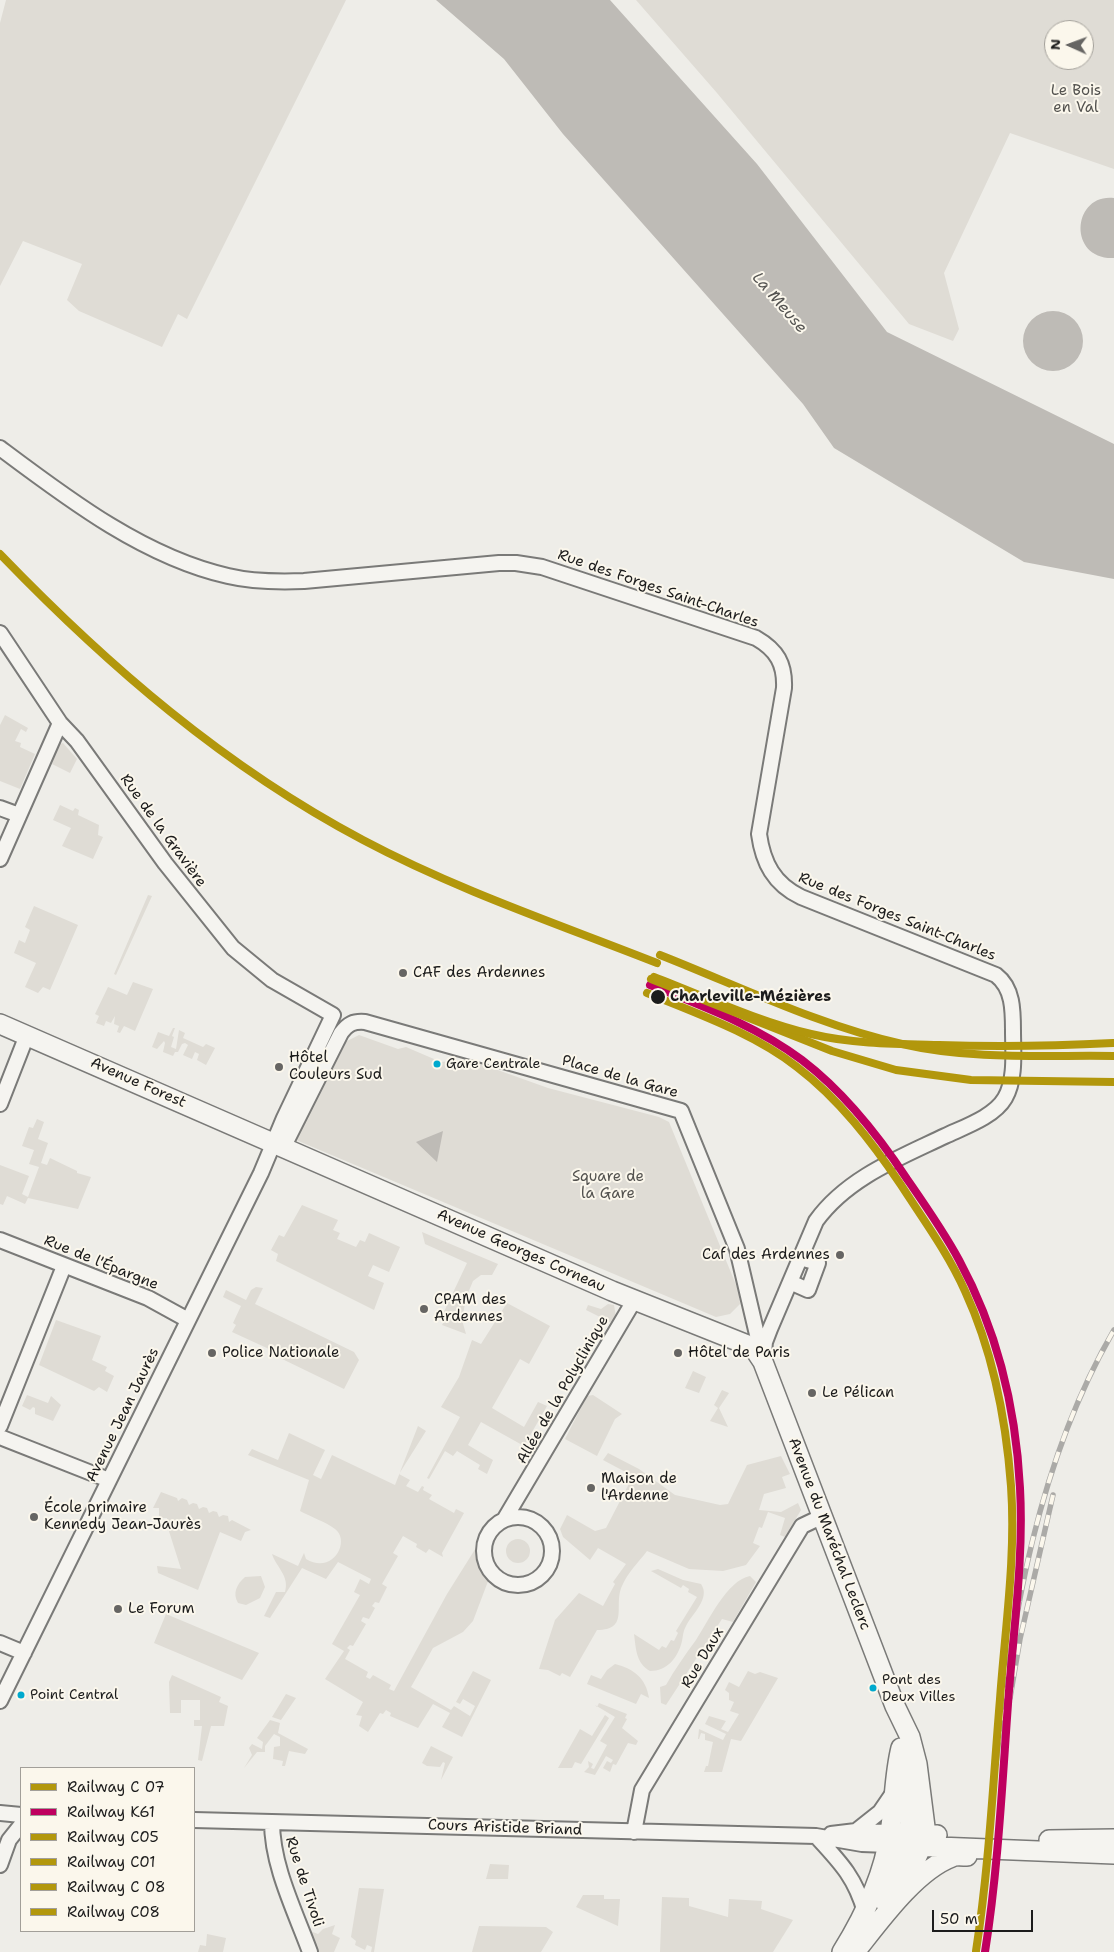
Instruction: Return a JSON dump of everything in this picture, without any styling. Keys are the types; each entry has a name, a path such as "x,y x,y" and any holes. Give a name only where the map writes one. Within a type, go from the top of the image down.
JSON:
{"main road":[{"name":"Avenue Forest","path":"0,1024 279,1146"},
{"name":"Avenue Georges Corneau","path":"279,1146 744,1344 755,1350 764,1362"},
{"name":"Avenue du Maréchal Leclerc","path":"764,1362 895,1706 910,1737 917,1764 907,1836"},
{"name":"Avenue du Maréchal Leclerc","path":"895,1706 901,1748 907,1836"},
{"name":"Avenue du Maréchal Leclerc","path":"901,1748 893,1792 907,1836"},
{"path":"907,1836 1010,1840 1114,1839"},
{"path":"907,1836 1026,1852"},
{"path":"855,1952 886,1914 893,1896 907,1836"},
{"path":"842,1952 907,1836"},
{"path":"893,1896 952,1857 1026,1852 1114,1854"}],"street":[{"name":"Rue des Forges Saint-Charles","path":"0,448 80,507 115,528 172,556 229,577 275,582 304,582 499,563 522,564 584,580 756,638 770,646 779,657 785,677 759,834 765,860 773,876 789,891 801,897 996,975 1005,984 1012,1007 1012,1072 1009,1089 1001,1104 965,1126 870,1173 836,1198 816,1221 800,1258"},
{"name":"Rue de la Gravière","path":"0,633 60,723 77,741 165,863 233,948 272,980 334,1015 284,1118 279,1146"},
{"path":"0,859 60,723"},
{"path":"0,808 19,815"},
{"name":"Place de la Gare","path":"279,1146 341,1033 347,1025 355,1021 365,1022 681,1112 737,1249 755,1333 764,1362"},
{"path":"0,1104 27,1035"},
{"name":"Avenue Jean Jaurès","path":"0,1701 188,1320 279,1146"},
{"name":"Rue de l'Épargne","path":"0,1240 148,1298 188,1320"},
{"path":"764,1362 765,1342 790,1282 800,1258 818,1263 808,1290 790,1282"},
{"path":"0,1426 64,1266"},
{"name":"Allée de la Polyclinique","path":"526,1518 536,1522 545,1530 552,1550 550,1562 541,1575 527,1584 516,1585 505,1582 496,1576 486,1560 486,1541 496,1525 504,1520 519,1497 635,1299"},
{"path":"0,1438 109,1480"},
{"path":"504,1520 526,1518 519,1497"},
{"name":"Rue Daux","path":"634,1832 637,1806 642,1790 802,1526 823,1516"},
{"path":"0,1643 24,1653"},
{"path":"856,1831 880,1812 893,1792"},
{"path":"0,1813 20,1815"},
{"name":"Cours Aristide Briand","path":"195,1820 816,1836 856,1831 907,1836"},
{"name":"Rue de Tivoli","path":"272,1822 274,1847 310,1952"},
{"path":"1,1855 19,1828"},
{"path":"816,1836 848,1870 858,1890 865,1912"},
{"name":"Cours Aristide Briand","path":"816,1836 862,1844 907,1836"}],"green space":[{"path":"6,0 346,0 187,319 178,314 162,347 79,311 67,300 82,264 23,241 0,286 0,23"},
{"name":"Le Bois en Val","path":"636,0 1114,0 1114,169 1010,133 944,273 959,329 953,341 909,324 717,93"},
{"path":"5,715 28,728 26,732 21,729 15,741 21,743 20,747 35,754 20,789 0,781 0,725"},
{"path":"63,743 77,759 70,773 52,764 59,744"},
{"path":"60,805 73,811 75,808 79,810 78,815 99,825 98,835 103,837 93,859 62,846 71,828 53,820"},
{"path":"148,895 152,896 116,975 114,974"},
{"path":"34,906 78,925 50,990 43,987 38,993 25,987 36,963 14,953 19,940 25,943 30,930 25,927"},
{"path":"133,982 153,989 135,1031 124,1026 120,1033 117,1032 119,1026 114,1024 115,1016 111,1023 106,1021 104,1026 96,1023 99,1016 95,1014 108,987 127,995"},
{"path":"173,1028 175,1028 171,1047 176,1049 179,1030 185,1033 183,1038 203,1047 206,1044 215,1048 206,1065 197,1060 199,1054 195,1052 192,1059 183,1055 188,1045 185,1043 182,1044 178,1052 175,1052 173,1056 163,1052 164,1041 157,1049 152,1047 158,1032 169,1036"},
{"name":"Square de la Gare","path":"359,1035 398,1049 406,1047 441,1062 467,1059 548,1088 659,1117 669,1122 739,1292 740,1304 730,1314 716,1317 296,1140 337,1050 345,1042"},
{"path":"37,1119 44,1122 38,1139 48,1143 41,1163 47,1165 50,1158 77,1171 77,1173 91,1177 78,1209 28,1198 25,1204 7,1196 3,1205 0,1204 0,1165 29,1176 22,1194 28,1197 39,1167 29,1164 34,1150 22,1146 29,1127 33,1128"},
{"path":"302,1205 338,1220 333,1230 340,1233 337,1239 356,1247 360,1240 365,1242 369,1233 400,1247 389,1272 373,1265 368,1276 384,1283 374,1310 276,1261 278,1254 271,1250 279,1235 284,1237"},
{"path":"422,1232 498,1264 492,1275 481,1275 473,1281 466,1298 462,1320 466,1334 442,1325 445,1320 441,1318 467,1263 425,1244"},
{"path":"256,1287 263,1288 255,1304 354,1352 359,1360 344,1389 276,1356 269,1349 232,1332 236,1325 233,1323 241,1306 223,1297 226,1290 246,1300 251,1290"},
{"path":"507,1303 550,1326 529,1364 520,1359 492,1408 524,1427 538,1402 547,1406 524,1446 481,1422 468,1445 493,1460 487,1474 478,1469 480,1465 457,1451 453,1456 445,1451 429,1479 427,1478 460,1417 441,1407 459,1377 472,1340 481,1344"},
{"path":"608,1304 614,1305 616,1317 612,1323 586,1310 588,1305 601,1309"},
{"path":"56,1320 101,1336 92,1360 107,1367 105,1371 114,1376 107,1392 99,1387 94,1391 39,1365"},
{"path":"693,1371 706,1377 699,1393 685,1388"},
{"path":"722,1390 729,1393 719,1408 728,1427 710,1421 718,1408 714,1405"},
{"path":"27,1395 48,1403 51,1396 61,1405 53,1421 35,1414 35,1408 33,1407 30,1410 22,1406"},
{"path":"593,1395 622,1414 615,1419 597,1456 565,1439 587,1396"},
{"path":"418,1426 426,1431 400,1473"},
{"path":"289,1433 325,1450 313,1475 321,1479 332,1455 395,1485 399,1474 410,1480 406,1486 418,1492 422,1486 424,1487 423,1490 432,1495 429,1499 454,1513 456,1509 464,1513 442,1553 443,1557 429,1549 426,1553 416,1547 417,1544 403,1536 393,1553 398,1556 382,1584 387,1587 379,1603 375,1602 372,1606 375,1608 369,1619 363,1617 361,1621 366,1624 353,1646 350,1645 347,1648 350,1650 345,1659 368,1672 366,1677 370,1679 373,1675 391,1685 389,1689 394,1691 447,1594 484,1535 481,1557 490,1576 473,1621 463,1632 433,1648 411,1687 451,1710 454,1706 470,1716 475,1706 463,1699 460,1704 456,1702 473,1671 491,1680 462,1737 442,1727 450,1713 433,1704 418,1728 390,1716 391,1713 386,1710 383,1714 380,1713 368,1732 359,1726 362,1716 356,1715 363,1702 325,1679 344,1651 332,1644 360,1595 354,1592 360,1579 369,1584 371,1579 338,1562 326,1579 302,1568 270,1618 264,1616 276,1592 285,1592 286,1586 284,1576 272,1554 298,1566 304,1553 306,1559 316,1563 324,1563 331,1560 337,1554 341,1541 335,1529 300,1511 309,1480 248,1455 252,1449 278,1460"},
{"path":"608,1453 639,1469 675,1495 720,1505 728,1504 747,1465 781,1456 790,1474 782,1477 786,1488 764,1494 759,1510 781,1512 798,1503 801,1510 785,1537 780,1535 785,1518 768,1512 762,1528 759,1527 753,1543 760,1546 746,1565 723,1571 689,1569 647,1551 624,1581 620,1593 617,1621 614,1626 597,1630 570,1677 562,1673 560,1676 548,1670 539,1669 555,1620 579,1593 603,1606 615,1584 613,1582 626,1564 598,1548 590,1560 563,1537 560,1529 567,1515 595,1531 606,1528 633,1476 603,1460"},
{"path":"161,1492 177,1498 178,1501 182,1498 187,1500 189,1505 197,1504 199,1509 207,1508 209,1513 217,1512 219,1517 223,1515 228,1516 229,1522 232,1520 251,1530 245,1532 241,1541 220,1532 198,1590 158,1573 157,1566 181,1569 167,1525 167,1518 159,1518 159,1508 153,1508"},
{"path":"518,1539 527,1542 530,1551 527,1560 518,1563 509,1560 506,1551 509,1542"},
{"path":"658,1569 683,1580 701,1584 704,1595 700,1606 685,1628 675,1658 662,1669 650,1671 639,1660 634,1634 659,1650 662,1646 666,1648 671,1640 674,1641 678,1633 676,1631 697,1597 688,1592 689,1589 683,1585 681,1588 651,1571"},
{"path":"261,1576 265,1587 260,1598 246,1605 238,1603 235,1592 245,1577"},
{"path":"750,1576 756,1582 733,1622 722,1619 666,1705 661,1703 660,1687 666,1685 726,1593 742,1579"},
{"path":"166,1614 259,1653 242,1680 154,1643"},
{"path":"615,1664 638,1675 645,1685 649,1698 641,1694 636,1704 587,1684 591,1675 601,1679 607,1670"},
{"path":"748,1671 755,1674 760,1672 778,1678 741,1741 731,1739 722,1772 704,1772 706,1766 708,1766 713,1742 705,1740 705,1734 701,1733 698,1739 699,1729 723,1740 726,1734 705,1724 709,1716 726,1721 721,1729 728,1732 739,1714 730,1711 734,1702 729,1700 729,1693 725,1690 729,1682 739,1687"},
{"path":"172,1675 221,1697 219,1702 228,1706 224,1726 211,1726 202,1761 198,1760 202,1726 194,1726 194,1720 200,1720 200,1700 181,1700 181,1713 170,1713 169,1682"},
{"path":"286,1694 296,1698 281,1720 272,1717"},
{"path":"599,1703 627,1714 625,1718 627,1719 622,1728 638,1741 636,1745 628,1743 616,1765 613,1764 610,1772 603,1768 607,1761 611,1763 613,1760 606,1756 595,1775 584,1772 589,1767 588,1761 593,1764 591,1768 594,1769 607,1745 600,1741 615,1717 597,1706"},
{"path":"605,1715 609,1718 581,1764 575,1762 572,1768 558,1768 580,1729 592,1736"},
{"path":"270,1720 280,1723 278,1733 308,1749 305,1754 289,1751 285,1766 282,1766 283,1761 273,1759 274,1747 280,1746 280,1737 274,1734 265,1746 265,1752 257,1752 244,1768 252,1755 249,1748 252,1744 262,1749 263,1742 257,1738"},
{"path":"431,1746 453,1757 441,1780 445,1763 443,1762 440,1767 427,1766 422,1763"},
{"path":"490,1864 509,1865 508,1879 486,1879"},
{"path":"359,1888 384,1889 374,1952 371,1952 372,1947 367,1945 365,1950 355,1945 356,1941 351,1937"},
{"path":"583,1895 604,1895 604,1899 620,1899 618,1926 576,1907"},
{"path":"662,1897 689,1898 689,1906 728,1917 729,1899 762,1901 761,1909 793,1920 773,1952 660,1952"},
{"path":"335,1925 332,1934 340,1938 334,1952 317,1952 310,1931 318,1934 323,1929"},
{"path":"479,1926 546,1927 553,1932 541,1952 472,1952"},
{"path":"207,1934 226,1938 223,1952 198,1952 200,1945 206,1946"}],"water":[{"name":"La Meuse","path":"436,0 610,0 757,164 887,332 1114,444 1114,579 1024,562 834,448 803,404 563,134 504,59"},
{"path":"1114,198 1114,258 1099,256 1088,249 1082,239 1081,227 1083,215 1090,206 1100,199"},
{"path":"1053,311 1070,316 1078,324 1083,341 1078,358 1070,366 1053,371 1036,366 1028,358 1023,341 1028,324 1036,316"},
{"path":"443,1131 437,1162 416,1142"}],"railway":[{"path":"996,1764 1010,1652 1032,1541 1047,1486 1066,1432 1088,1380 1114,1330"},
{"path":"1010,1698 1020,1639 1053,1495"}],"transit line":[{"path":"0,554 83,636 170,712 263,780 312,811 363,840 471,891 657,963"},
{"path":"651,979 832,1051 896,1070 971,1080 1114,1082"}],"rail line":[{"name":"C01","path":"660,955 810,1016 902,1044 981,1055 1114,1056"},
{"name":"C08","path":"654,977 791,1029 843,1040 891,1044 983,1046 1113,1043"},
{"name":"K61","path":"650,985 729,1018 767,1037 802,1060 846,1100 884,1146 947,1239 972,1287 994,1342 1009,1400 1014,1429 1020,1488 1021,1542 999,1828 985,1952"},
{"name":"C05","path":"647,993 744,1034 797,1067 827,1093 854,1122 890,1169 943,1250 975,1314 991,1362 1002,1411 1009,1461 1012,1513 1009,1593 990,1825 976,1951"}],"place":[{"name":"CAF des Ardennes","path":"403,973"},
{"name":"Charleville-Mézières","path":"658,997"},
{"name":"Gare Centrale","path":"437,1064"},
{"name":"Hôtel Couleurs Sud","path":"279,1067"},
{"name":"Caf des Ardennes","path":"840,1255"},
{"name":"CPAM des Ardennes","path":"424,1309"},
{"name":"Police Nationale","path":"212,1353"},
{"name":"Hôtel de Paris","path":"678,1353"},
{"name":"Le Pélican","path":"812,1393"},
{"name":"Maison de l'Ardenne","path":"591,1488"},
{"name":"École primaire Kennedy Jean-Jaurès","path":"34,1517"},
{"name":"Le Forum","path":"118,1609"},
{"name":"Pont des Deux Villes","path":"873,1688"},
{"name":"Point Central","path":"21,1695"}]}
